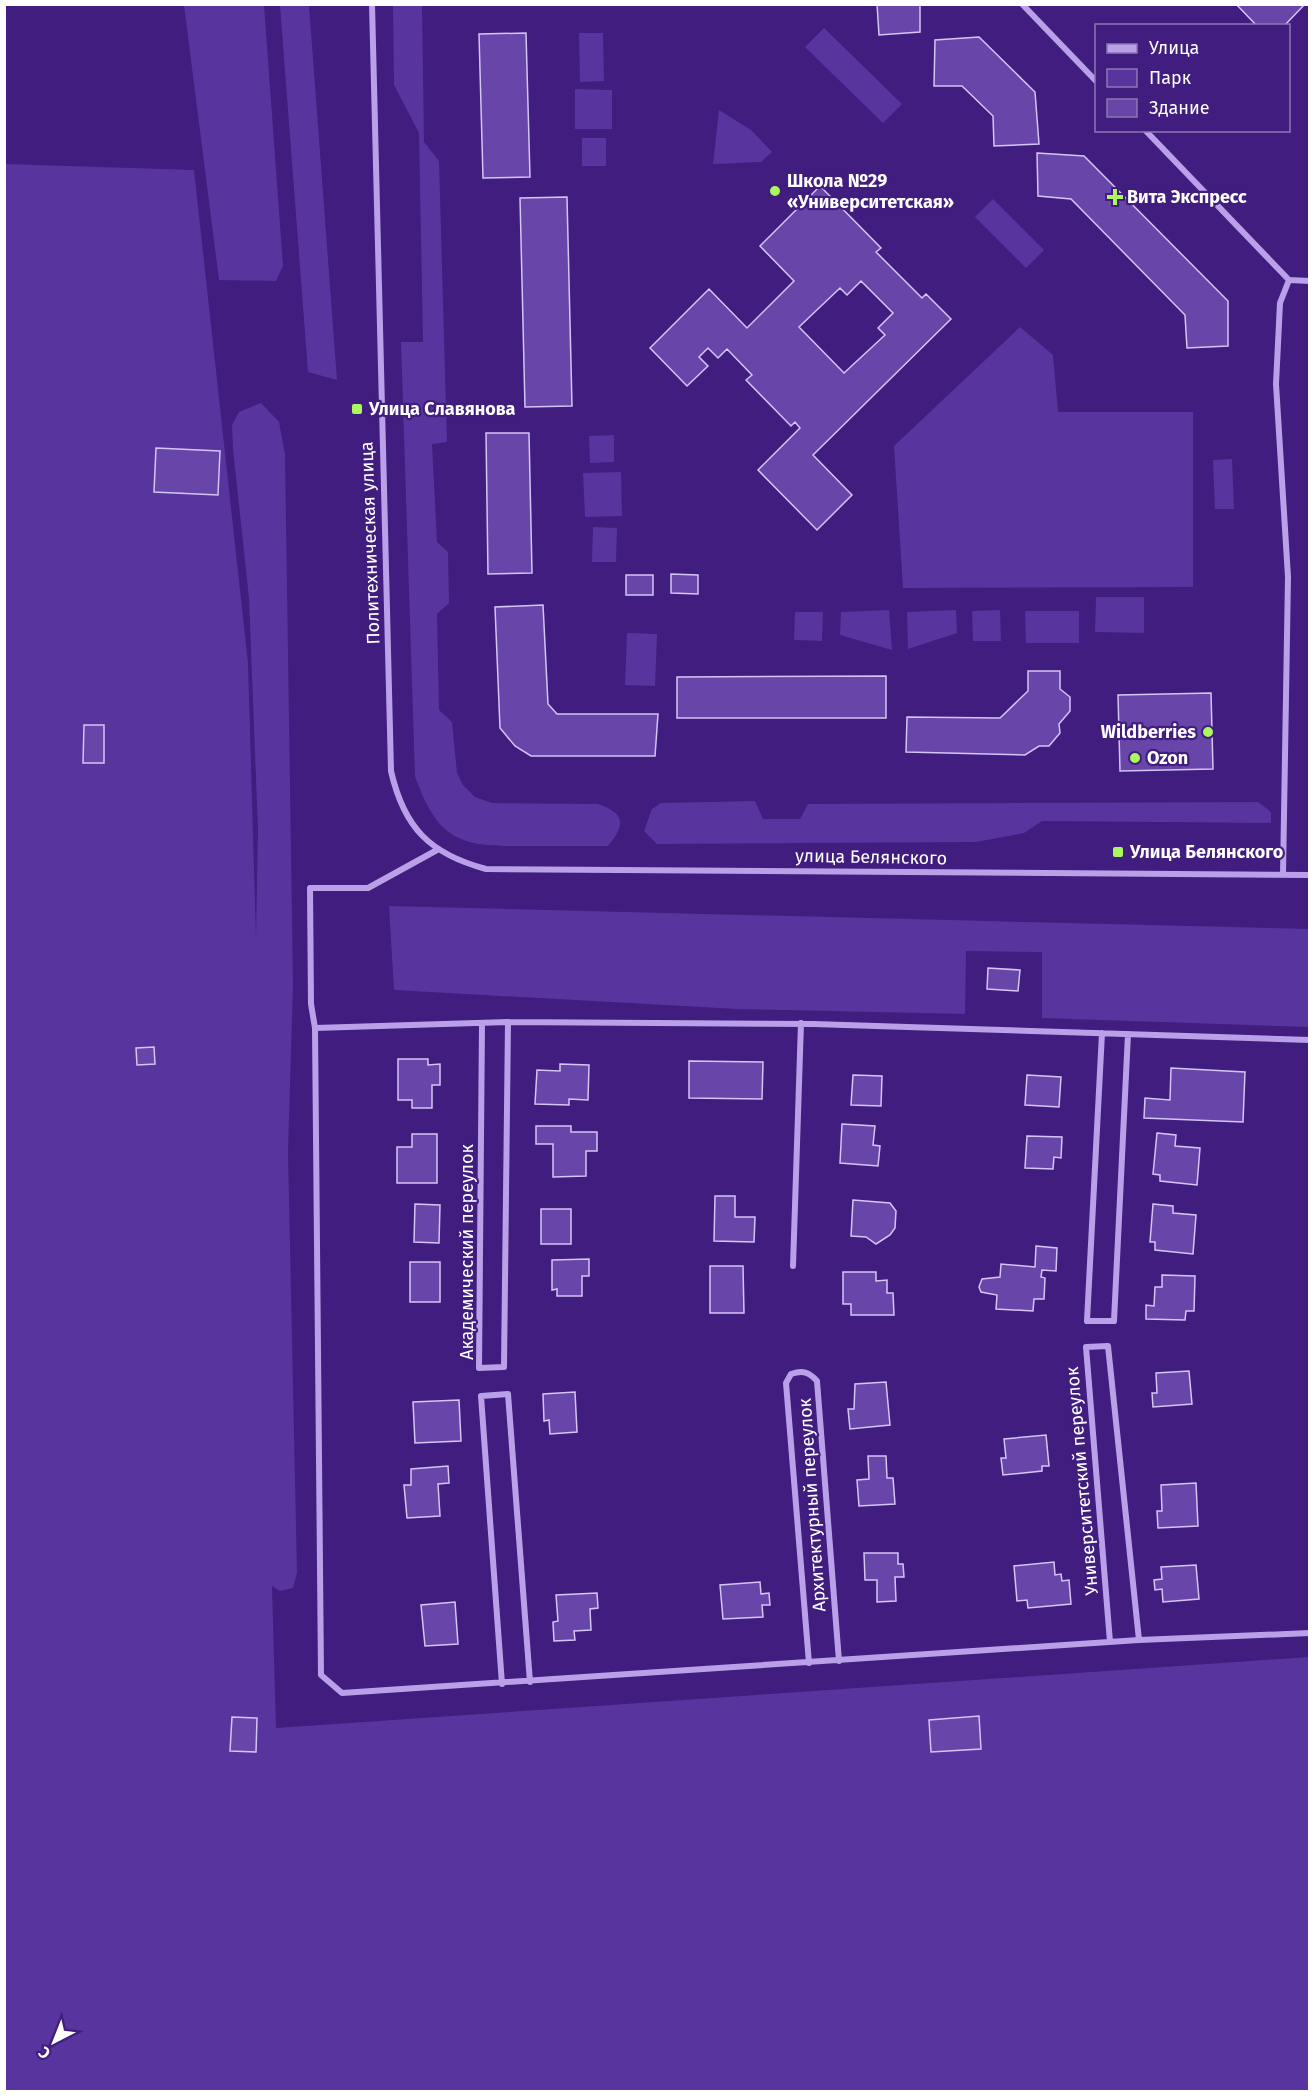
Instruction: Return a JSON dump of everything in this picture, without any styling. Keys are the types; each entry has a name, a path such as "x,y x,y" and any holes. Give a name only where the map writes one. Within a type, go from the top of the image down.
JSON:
{"street":[{"name":"Политехническая улица","path":"372,4 391,771 397,796 409,821 437,850"},
{"path":"1022,4 1095,80"},
{"path":"1146,132 1289,280 1310,281"},
{"path":"1283,876 1288,577 1276,384 1280,303 1289,280"},
{"name":"улица Белянского","path":"437,850 460,862 486,869 1310,875"},
{"path":"437,850 368,888 310,888 311,1004 315,1028 321,1675 342,1693 1139,1640 1310,1633"},
{"path":"315,1028 508,1022 801,1023 1310,1040"},
{"name":"Академический переулок","path":"482,1023 479,1368 504,1367 508,1022"},
{"path":"793,1266 801,1023"},
{"path":"1102,1033 1087,1321 1114,1321 1128,1034"},
{"name":"Университетский переулок","path":"1110,1642 1086,1347 1108,1346 1139,1640"},
{"name":"Архитектурный переулок","path":"809,1663 786,1383 791,1374 800,1371 811,1373 817,1381 838,1661"},
{"path":"502,1684 481,1396 508,1394 530,1682"}],"green space":[{"path":"184,5 264,5 283,266 276,281 219,280"},
{"path":"280,5 309,5 337,380 308,372"},
{"path":"393,5 422,5 424,142 439,161 447,442 432,444 437,542 448,552 449,603 437,614 439,710 452,722 457,773 463,785 475,797 492,803 598,804 613,811 620,820 618,832 608,846 484,845 454,836 433,814 415,776 401,342 423,342 419,133 394,85"},
{"path":"824,28 902,104 883,123 805,47"},
{"path":"579,33 603,33 604,81 580,82"},
{"path":"575,89 612,90 612,129 575,129"},
{"path":"719,110 751,130 772,152 761,162 713,164"},
{"path":"582,138 606,138 606,166 582,166"},
{"path":"5,164 194,170 248,663 256,938 258,829 249,598 232,425 239,412 261,403 279,422 285,454 293,985 288,1152 297,1573 293,1588 280,1591 272,1586 276,1728 1309,1657 1309,2091 5,2092"},
{"path":"993,199 1044,250 1026,268 975,217"},
{"path":"1020,327 1053,355 1058,412 1193,412 1193,587 903,588 894,446"},
{"path":"614,435 614,462 590,463 589,436"},
{"path":"1232,459 1234,509 1215,509 1213,460"},
{"path":"621,472 622,516 585,517 583,473"},
{"path":"593,527 617,528 616,562 592,562"},
{"path":"1096,597 1144,597 1144,633 1095,632"},
{"path":"889,610 892,650 840,635 841,612"},
{"path":"956,610 957,633 908,649 907,612"},
{"path":"1000,610 1001,641 973,641 972,611"},
{"path":"1025,611 1079,611 1079,643 1026,643"},
{"path":"795,612 823,612 822,641 794,640"},
{"path":"627,633 657,634 655,686 625,685"},
{"path":"755,801 763,819 800,819 808,804 1258,802 1271,812 1271,823 1042,821 1024,833 976,842 657,844 644,831 652,809 661,803"},
{"path":"389,906 1309,929 1309,1027 1042,1018 1042,952 966,951 965,1014 737,1009 394,990"}],"building":[{"path":"877,4 920,4 920,32 879,35"},
{"path":"1236,4 1305,4 1286,24 1255,24"},
{"path":"526,33 530,177 483,178 479,34"},
{"path":"979,37 1035,92 1039,144 994,146 993,116 962,86 934,86 935,40"},
{"path":"1037,153 1084,156 1228,301 1228,346 1187,348 1185,315 1071,199 1038,196"},
{"path":"820,186 881,248 876,252 922,298 926,294 951,319 813,455 852,495 817,530 758,470 800,428 795,422 791,426 746,380 752,375 727,349 718,358 708,348 699,357 708,366 687,386 650,348 709,289 747,328 794,281 760,246","holes":["861,281 893,313 878,328 885,335 844,373 799,327 840,288 847,295"]},
{"path":"567,197 572,406 525,407 520,198"},
{"path":"486,433 529,433 532,573 488,574"},
{"path":"156,448 220,451 218,495 154,492"},
{"path":"671,574 698,575 698,594 671,593"},
{"path":"626,575 653,575 653,595 626,595"},
{"path":"543,605 548,704 557,714 658,714 655,756 531,756 515,746 500,728 495,607"},
{"path":"1028,671 1060,671 1060,689 1070,697 1070,711 1059,724 1060,733 1049,746 1039,746 1025,755 906,752 907,717 1000,718 1028,691"},
{"path":"886,676 886,718 677,718 677,677"},
{"path":"1211,693 1213,769 1120,771 1118,695"},
{"path":"84,725 104,725 104,763 83,763"},
{"path":"988,968 1020,970 1018,991 987,989"},
{"path":"154,1047 155,1064 137,1065 136,1048"},
{"path":"398,1059 428,1059 428,1065 440,1064 440,1085 432,1085 432,1108 412,1108 412,1100 398,1100"},
{"path":"689,1061 763,1062 762,1099 689,1098"},
{"path":"560,1064 589,1065 588,1100 569,1099 569,1105 535,1104 537,1070 560,1071"},
{"path":"1171,1068 1245,1072 1243,1122 1144,1118 1145,1098 1170,1100"},
{"path":"853,1075 882,1076 881,1106 851,1105"},
{"path":"1027,1075 1061,1077 1059,1107 1025,1105"},
{"path":"842,1124 875,1126 873,1145 880,1146 878,1166 840,1163"},
{"path":"536,1126 571,1126 571,1132 597,1132 597,1151 586,1151 586,1176 553,1177 553,1144 536,1144"},
{"path":"1157,1133 1176,1135 1175,1146 1200,1148 1197,1185 1160,1181 1160,1175 1153,1174"},
{"path":"412,1134 437,1134 437,1183 397,1183 397,1147 412,1147"},
{"path":"1027,1136 1062,1137 1061,1158 1054,1157 1053,1169 1025,1168"},
{"path":"715,1196 735,1196 735,1217 755,1217 754,1242 714,1241"},
{"path":"853,1200 890,1203 896,1211 895,1228 890,1235 876,1244 866,1237 851,1236"},
{"path":"415,1204 440,1205 439,1243 414,1242"},
{"path":"1153,1204 1173,1206 1173,1213 1196,1215 1193,1254 1155,1250 1155,1242 1150,1242"},
{"path":"541,1209 571,1209 571,1244 541,1244"},
{"path":"1036,1246 1057,1248 1056,1271 1042,1270 1041,1277 1045,1278 1044,1299 1034,1299 1033,1311 996,1309 997,1295 981,1292 979,1287 982,1279 1000,1277 1001,1264 1035,1267"},
{"path":"589,1259 589,1276 582,1276 582,1296 557,1296 557,1289 552,1290 552,1260"},
{"path":"410,1262 440,1262 440,1302 410,1302"},
{"path":"710,1266 743,1266 744,1313 710,1313"},
{"path":"843,1272 876,1272 876,1281 887,1280 887,1293 893,1293 894,1315 851,1315 851,1304 843,1304"},
{"path":"1162,1275 1195,1276 1194,1311 1186,1311 1185,1320 1146,1319 1146,1305 1154,1306 1155,1287 1162,1287"},
{"path":"1189,1371 1192,1404 1153,1407 1152,1393 1157,1393 1156,1373"},
{"path":"886,1382 890,1425 850,1429 848,1409 854,1409 855,1384"},
{"path":"575,1392 577,1432 550,1434 549,1420 544,1421 543,1394"},
{"path":"459,1400 461,1441 415,1443 413,1402"},
{"path":"1046,1435 1049,1466 1042,1466 1042,1471 1003,1475 1001,1458 1006,1458 1004,1439"},
{"path":"868,1456 886,1456 887,1478 893,1478 895,1504 859,1506 857,1480 869,1479"},
{"path":"448,1466 449,1483 438,1484 440,1516 407,1518 404,1485 411,1485 411,1469"},
{"path":"1196,1483 1198,1526 1158,1528 1157,1511 1162,1511 1161,1485"},
{"path":"864,1553 898,1553 898,1564 903,1564 904,1577 895,1577 896,1601 877,1602 877,1580 865,1580"},
{"path":"1054,1562 1055,1575 1061,1574 1062,1581 1069,1580 1071,1604 1028,1608 1027,1600 1017,1601 1014,1566"},
{"path":"1196,1565 1199,1599 1163,1602 1162,1589 1155,1590 1154,1580 1162,1579 1161,1567"},
{"path":"760,1582 761,1594 769,1593 770,1605 762,1605 763,1617 723,1619 720,1585"},
{"path":"597,1593 598,1608 590,1609 591,1630 574,1631 575,1640 554,1641 553,1622 558,1621 556,1595"},
{"path":"455,1602 458,1644 425,1646 421,1605"},
{"path":"979,1716 981,1749 931,1752 929,1720"},
{"path":"232,1717 257,1718 256,1752 230,1751"}],"place":[{"name":"Школа №29 «Университетская»","path":"775,191"},
{"name":"Вита Экспресс","path":"1115,197"},
{"name":"Улица Славянова","path":"357,409"},
{"name":"Wildberries","path":"1208,732"},
{"name":"Ozon","path":"1135,758"},
{"name":"Улица Белянского","path":"1118,852"}]}
